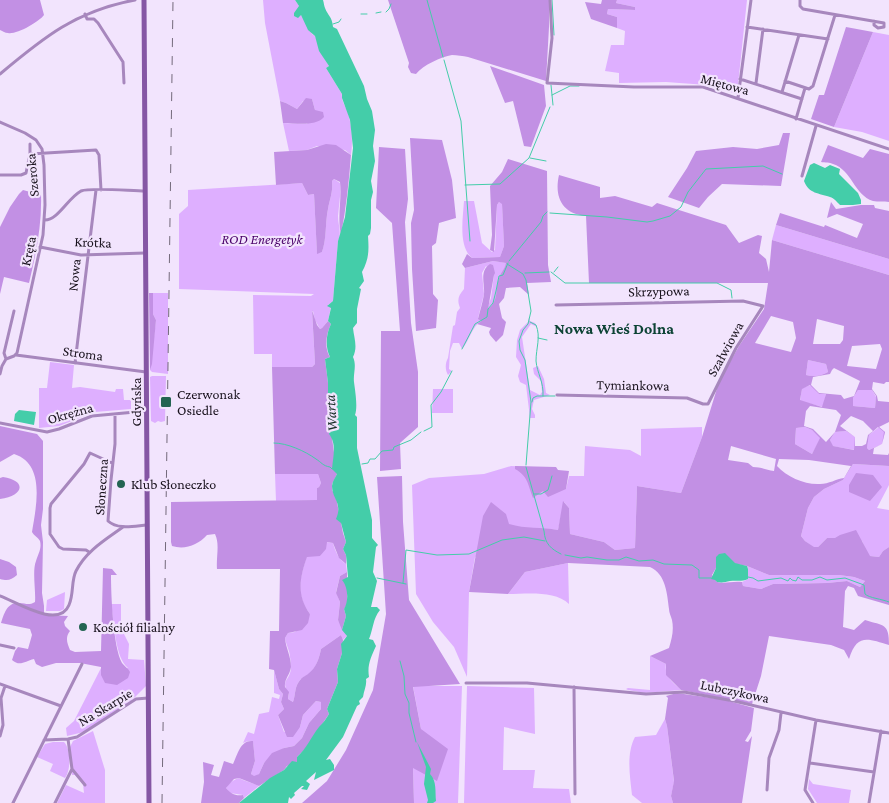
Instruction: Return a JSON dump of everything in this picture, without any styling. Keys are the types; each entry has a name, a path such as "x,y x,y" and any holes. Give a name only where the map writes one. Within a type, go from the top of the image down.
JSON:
{"main road":[{"name":"Gdyńska","path":"144,0 149,803"}],"street":[{"path":"0,74 47,35 85,14 108,6 135,0"},
{"name":"Miętowa","path":"550,0 552,38 547,83 634,87 700,87 889,149"},
{"path":"738,98 751,0"},
{"path":"800,0 800,6 803,9 874,21"},
{"path":"85,14 87,18 94,19 98,23 121,58 124,66 124,84"},
{"path":"785,81 809,89 814,85 835,15"},
{"path":"747,27 828,39"},
{"path":"756,83 763,29"},
{"path":"782,92 799,35"},
{"path":"740,79 802,99"},
{"path":"796,119 806,88"},
{"name":"Szeroka","path":"0,122 30,136 40,145 43,153 45,188 44,220"},
{"path":"802,176 816,126"},
{"path":"0,175 24,174 27,171 30,144"},
{"path":"30,154 96,150 99,155 102,190"},
{"name":"Kręta","path":"16,355 40,247 44,220 52,219 68,202 87,189 145,191"},
{"name":"Nowa","path":"75,363 96,190"},
{"name":"Krótka","path":"40,247 81,255 146,253"},
{"name":"Skrzypowa","path":"556,305 743,300 762,306"},
{"name":"Szałwiowa","path":"708,404 736,348 762,306"},
{"path":"6,359 2,353 14,311"},
{"path":"0,374 1,365 6,359 16,355"},
{"name":"Stroma","path":"16,355 147,372"},
{"name":"Tymiankowa","path":"557,395 687,398 708,404"},
{"name":"Okrężna","path":"0,423 46,432 87,417 147,411"},
{"name":"Słoneczna","path":"115,414 115,444 108,518 110,523 123,526 148,525"},
{"path":"89,552 59,547 50,534 51,504 84,464 90,452 112,462"},
{"path":"0,596 34,612 55,614 64,612 69,606 76,571 89,552 123,526"},
{"path":"0,645 14,648"},
{"path":"13,803 82,664"},
{"name":"Lubczykowa","path":"466,683 527,683 646,694 684,692 734,701 781,713 889,733"},
{"path":"0,684 61,706"},
{"path":"0,736 3,725 0,698 5,686"},
{"path":"574,687 575,794"},
{"name":"Na Skarpie","path":"44,740 68,739 85,733 136,699 149,698"},
{"path":"766,790 769,758 779,730 781,713"},
{"path":"813,803 805,790 816,720"},
{"path":"869,803 881,731"},
{"path":"68,739 72,769 85,785"},
{"path":"810,762 874,772"},
{"path":"55,803 72,769"}],"green space":[{"path":"263,0 295,0 299,6 301,15 315,36 329,66 326,68 342,94 351,129 351,155 345,150 317,146 307,150 289,151 283,123 307,124 315,110 312,99 303,101 297,109 280,101 265,23"},
{"path":"617,0 747,0 737,94 707,85 666,82 619,83 619,73 605,71 611,45 624,45 625,31 617,28 617,17 607,14 608,9 635,10 635,7 616,3"},
{"path":"873,32 889,35 889,141 862,132 834,127"},
{"name":"ROD Energetyk","path":"334,179 340,183 338,216 340,235 333,301 328,305 331,307 328,321 322,328 320,329 312,311 315,364 312,367 272,367 272,354 254,354 253,295 311,296 314,294 179,289 179,214 188,206 188,190 302,183 308,195 314,194 317,253 322,252 332,192 332,181"},
{"path":"464,201 474,201 482,243 492,252 495,250 497,205 499,202 502,203 504,246 500,257 472,258 468,253 462,231"},
{"path":"776,225 889,259 889,275 772,240"},
{"path":"493,261 507,263 498,280 494,305 487,309 491,298 494,275 486,266 482,273 484,294 478,318 481,321 475,327 462,349 459,343 453,343 450,351 449,369 452,371 448,375 446,364 453,326 455,325 457,312 460,308 459,298 464,289 465,268"},
{"path":"153,293 168,293 168,374 152,372 150,370 156,320 153,314"},
{"path":"529,317 530,321 535,323 537,327 531,324 522,337 530,390 540,395 542,392 541,381 534,374 533,368 538,366 544,379 546,393 550,395 534,400 532,409 535,418 530,418 526,385 520,382 518,376 521,365 516,357 517,340 520,330 528,322"},
{"path":"808,360 826,364 828,372 817,376 806,375"},
{"path":"50,362 74,365 72,388 80,387 115,392 116,389 123,389 124,400 131,400 131,409 95,412 59,426 39,428 39,388 47,388"},
{"path":"166,376 165,421 155,423 151,421 150,377"},
{"path":"811,385 819,394 826,394 823,407 800,401 802,388"},
{"path":"433,389 453,389 453,413 432,413"},
{"path":"858,390 872,390 876,397 875,408 853,406 853,398"},
{"path":"702,427 702,437 681,493 637,486 635,548 615,550 604,542 570,534 569,508 564,502 558,530 549,529 475,557 469,592 467,677 454,647 433,622 416,594 412,485 429,478 484,474 511,466 554,468 552,483 566,489 569,476 584,476 585,446 630,450 641,456 641,429"},
{"path":"805,427 821,438 812,454 795,444 796,428"},
{"path":"879,427 885,432 882,444 869,450 867,448 869,435"},
{"path":"846,431 855,437 855,450 832,446 830,440 835,432"},
{"path":"853,464 889,466 889,485 877,508 889,510 889,547 879,557 869,556 862,541 827,538 818,547 813,547 801,536 808,508 814,497 824,489 843,480"},
{"path":"275,474 318,474 321,483 317,488 317,500 276,501"},
{"path":"326,542 333,543 341,560 346,564 347,572 340,576 336,592 340,602 338,620 347,636 343,640 341,635 321,649 313,669 297,684 293,702 288,699 289,694 285,686 291,668 290,655 285,638 288,633 295,632 310,614 302,600 300,586 302,571 307,556 320,556"},
{"path":"568,563 569,604 548,595 532,593 508,594 525,572"},
{"path":"747,566 769,575 839,575 865,581 860,587 847,581 773,584 761,589 743,586 742,582 748,579"},
{"path":"65,592 64,609 60,611 46,611 47,600"},
{"path":"111,604 121,604 121,628 129,644 128,659 144,660 146,686 133,699 84,732 67,736 66,728 74,721 101,668 128,668 120,656"},
{"path":"650,656 666,664 668,676 681,690 645,693 626,689 650,690"},
{"path":"274,670 279,689 283,694 281,702 284,709 278,715 284,732 300,727 303,715 316,701 321,702 321,709 309,723 302,738 294,746 284,748 264,763 259,774 254,777 251,774 255,761 253,742 243,743 248,732 254,734 259,714 269,712 272,697 279,699 280,695 274,693"},
{"path":"413,686 462,686 458,803 414,803 413,767 437,780 421,729"},
{"path":"467,686 534,688 535,734 504,727 503,770 535,770 533,788 569,789 571,803 464,803"},
{"path":"665,719 674,782 671,796 673,803 642,803 632,795 629,765 630,751 635,737 656,735"},
{"path":"93,731 105,770 105,803 57,803 66,785 84,793 83,784 75,775 72,775 70,747 73,741"},
{"path":"64,742 68,749 69,765 65,778 50,771 53,764 37,757 45,744"},
{"path":"239,778 259,786 244,798 243,795 230,793 226,788 231,782"},
{"path":"809,779 813,784 851,790 849,803 817,803 808,789"}],"shaded area":[{"path":"0,0 40,0 44,15 22,30 6,33 0,30"},
{"path":"388,0 549,0 546,81 468,57 454,55 432,62 416,74 411,73"},
{"path":"602,0 617,0 616,3 635,7 635,10 608,9 607,14 617,17 617,28 591,19 585,2 601,4"},
{"path":"846,27 873,32 834,127 811,119 819,95 824,95"},
{"path":"490,66 544,85 546,106 531,147 524,146 513,101 505,103"},
{"path":"306,98 312,99 315,110 323,112 324,117 310,123 283,123 280,101 297,109"},
{"path":"783,133 790,133 781,186 722,184 699,208 668,197 696,151 733,147 757,149 779,145"},
{"path":"410,138 442,140 452,180 456,218 439,223 436,243 432,246 433,294 438,300 436,328 416,331 412,269 411,223 414,210"},
{"path":"326,144 336,145 351,155 341,235 339,222 340,182 334,179 332,181 332,192 327,214 324,247 322,252 317,254 314,194 308,195 302,183 276,185 274,152 307,150"},
{"path":"828,145 863,158 870,149 889,154 889,202 873,201 867,198 861,194 845,171 830,163 821,162"},
{"path":"379,147 405,149 408,199 405,222 411,323 418,372 418,427 400,443 401,469 380,471 381,331 400,331 392,223 376,208"},
{"path":"508,159 547,171 548,265 551,282 527,283 529,295 520,287 506,288 504,298 499,304 502,318 506,322 503,335 496,342 490,335 491,328 477,324 481,321 478,319 484,294 483,278 485,270 490,264 493,265 495,273 488,309 494,302 499,278 506,263 493,261 465,268 462,264 467,254 472,258 500,257 504,246 502,204 499,202 497,205 494,252 490,250 492,235 490,186 502,172"},
{"path":"559,175 600,187 600,198 615,196 652,207 657,203 726,225 739,243 758,235 762,236 759,253 766,259 769,272 772,240 889,275 889,382 884,384 873,382 872,389 877,396 878,401 889,402 889,422 879,427 885,432 882,444 874,448 873,454 888,455 889,453 889,466 853,464 843,480 824,489 814,497 808,508 801,536 814,547 818,547 827,538 835,538 856,530 870,556 879,557 889,547 889,605 858,596 854,588 848,586 845,591 843,627 854,630 865,620 884,626 888,633 889,645 864,640 856,645 849,659 844,650 831,645 769,636 761,676 752,704 681,690 666,675 666,664 650,656 669,648 673,627 663,579 650,567 568,563 525,572 508,594 469,592 483,516 491,502 506,514 509,524 521,527 558,530 563,501 569,508 570,534 604,542 615,550 635,548 637,486 681,493 702,437 719,382 739,346 764,309 768,283 589,283 586,216 578,215 566,208 559,197","holes":["771,316 793,322 796,338 791,352 755,343","817,319 844,326 843,340 840,344 813,344","880,344 882,349 876,369 847,366 852,346","808,360 826,364 828,372 812,376 806,375","834,368 860,381 854,396 844,399 841,395 819,393 811,385 813,377 830,374","810,385 819,394 826,394 822,407 800,400 802,389","858,390 872,390 876,396 875,408 853,406 853,398","810,406 836,410 841,415 835,432 826,442 813,429 804,426 806,411","851,416 863,421 873,431 868,435 866,444 855,446 855,437 840,426","805,427 812,430 820,438 812,454 795,444 796,428","878,427 884,432 882,444 869,450 867,448 869,435","846,431 855,437 854,450 833,446 830,440 835,432","731,446 776,459 774,471 753,467 748,463 728,460","779,459 809,460 851,466 844,478 823,484 802,482 786,474 777,466","716,560 747,566 769,575 839,575 865,581 860,587 847,581 773,584 761,589 743,586 742,582 717,582 712,575 716,568"]},
{"path":"23,190 41,195 39,228 32,272 29,283 4,277 0,294 0,227 10,207"},
{"path":"831,202 836,209 874,205 875,208 889,211 889,259 776,225 780,213 824,227 825,225 857,238 863,224 837,214 827,218"},
{"path":"149,293 153,293 153,314 156,320 150,370"},
{"path":"312,310 320,329 328,321 331,324 326,341 330,357 325,359 328,383 328,409 337,474 332,484 332,490 336,497 346,542 343,549 346,555 346,564 339,558 333,543 327,542 326,549 320,556 307,557 301,579 301,593 310,614 308,623 302,630 288,633 285,638 291,667 285,687 289,692 288,699 293,702 297,684 311,672 318,660 321,649 341,635 343,640 342,653 337,669 338,682 327,709 329,714 306,748 297,757 297,763 287,766 284,770 259,786 239,778 234,779 226,788 233,794 243,795 244,798 239,803 201,803 204,782 203,762 214,765 211,775 219,777 224,761 233,764 242,745 253,741 255,761 251,774 254,776 259,774 264,763 272,753 294,746 302,738 309,723 321,709 321,702 316,701 303,715 300,727 293,737 287,737 278,715 284,709 281,702 283,694 279,689 274,670 269,669 270,631 279,631 280,569 217,569 218,546 215,534 207,535 200,542 186,547 172,546 171,542 171,502 317,500 317,488 321,483 318,474 275,474 272,367 312,367 315,364"},
{"path":"0,426 37,434 43,441 43,509 41,525 44,615 68,616 64,622 70,631 67,640 70,650 75,652 101,651 103,568 112,569 117,575 111,575 116,645 122,663 130,672 128,678 117,685 105,683 101,675 101,667 80,663 56,663 42,667 36,664 34,659 20,663 12,660 18,647 28,649 32,635 30,629 1,623 7,609 12,604 35,602 34,570 40,549 40,541 32,532 36,499 35,476 31,467 24,459 14,454 0,462"},
{"path":"515,466 556,467 558,470 569,471 566,489 548,497 543,491 533,498 529,485 525,478 515,469"},
{"path":"856,473 873,475 882,487 870,501 849,492 849,485"},
{"path":"402,476 403,522 409,600 460,684 413,687 421,729 448,749 437,781 413,768 414,803 302,803 327,781 346,750 373,690 386,614 377,477"},
{"path":"3,477 16,482 19,488 18,492 14,495 0,499 0,478"},
{"path":"0,559 16,567 17,575 9,580 0,579"},
{"path":"347,572 347,605 344,609 346,616 342,630 338,620 340,602 336,593 340,576"},
{"path":"677,693 725,700 754,708 751,731 745,741 748,742 752,736 742,803 673,803 671,796 674,781 665,719 668,698 666,696"}],"water":[{"name":"Warta","path":"295,0 323,0 333,27 337,29 364,86 372,111 375,130 373,146 375,161 371,181 373,192 371,200 371,228 368,236 367,259 362,272 364,281 359,288 361,289 357,309 357,323 353,328 355,346 353,357 355,363 357,448 372,520 372,538 378,545 376,547 373,572 377,581 371,607 377,607 380,610 369,639 373,640 376,646 370,661 369,677 366,679 363,697 359,701 360,704 357,706 343,737 326,760 330,759 334,765 334,770 314,780 316,772 306,781 310,784 307,790 301,789 304,786 302,786 294,793 295,795 291,799 289,797 288,803 239,803 270,778 284,770 292,761 297,762 297,757 328,716 327,709 338,682 337,669 342,653 341,644 347,636 342,630 346,616 344,609 346,606 347,590 342,580 348,577 346,555 343,549 346,542 341,523 336,519 338,505 332,490 332,483 337,474 332,469 334,446 329,434 331,422 328,409 328,383 325,359 330,357 327,349 327,340 331,324 328,321 331,308 327,306 333,301 338,241 345,217 353,148 350,120 342,94 326,68 329,66 319,51 315,36 308,30 301,15 298,18 294,16 299,6"},
{"path":"814,163 825,168 830,165 840,169 839,174 858,193 861,204 840,205 835,200 809,188 804,181 810,165"},
{"path":"19,410 36,412 34,425 14,421 15,414"},
{"path":"725,553 735,563 747,566 748,579 717,582 711,579 716,568 716,557 719,554"},
{"path":"417,742 431,769 430,774 435,783 436,801 433,803 427,803 424,784 426,767"}],"waterway":[{"path":"427,0 443,57"},
{"path":"552,0 554,35"},
{"path":"386,12 391,4"},
{"path":"376,13 381,12"},
{"path":"361,14 367,14"},
{"path":"333,24 341,19"},
{"path":"444,60 461,121 470,241"},
{"path":"551,85 553,105"},
{"path":"552,95 570,86 579,86"},
{"path":"465,185 500,184 529,158 550,107"},
{"path":"530,158 546,161"},
{"path":"550,213 653,221 670,216 681,207 688,192 706,169 763,166 782,174"},
{"path":"509,261 547,212"},
{"path":"462,349 475,324 487,317 488,309 493,303 499,276 503,275 508,263"},
{"path":"507,264 523,274 526,280 531,311 528,324 523,330 519,341 520,350 525,360 531,402 526,465"},
{"path":"554,272 558,267"},
{"path":"525,273 549,272"},
{"path":"551,272 565,283 717,283 731,290 732,298"},
{"path":"530,322 536,325 537,329 536,361 543,396"},
{"path":"538,338 547,340"},
{"path":"424,431 432,427 431,405 441,392 452,371"},
{"path":"532,402 533,398 537,396 555,396"},
{"path":"362,464 368,463 370,459 375,459 382,451 393,450 394,447 411,440 421,432"},
{"path":"274,443 284,444 301,450 332,469"},
{"path":"526,467 547,543 561,554"},
{"path":"534,494 541,494 548,490 552,476"},
{"path":"403,583 406,550 437,555 469,554 502,540 524,537 545,541"},
{"path":"565,555 607,560 619,560 626,557 639,561 653,560 664,564 692,565 699,570 699,578 711,578"},
{"path":"748,577 758,581 781,578 788,581 790,578 796,581 798,577 802,580 812,580 820,577 827,580 845,578 864,585 865,594 889,602"},
{"path":"377,578 406,584"},
{"path":"400,661 416,742"}],"railway":[{"path":"162,803 173,0"}],"place":[{"name":"Czerwonak Osiedle","path":"166,402"},
{"name":"Klub Słoneczko","path":"121,484"},
{"name":"Kościół filialny","path":"83,627"}],"district":[{"name":"Nowa Wieś Dolna","path":"614,328"}]}
